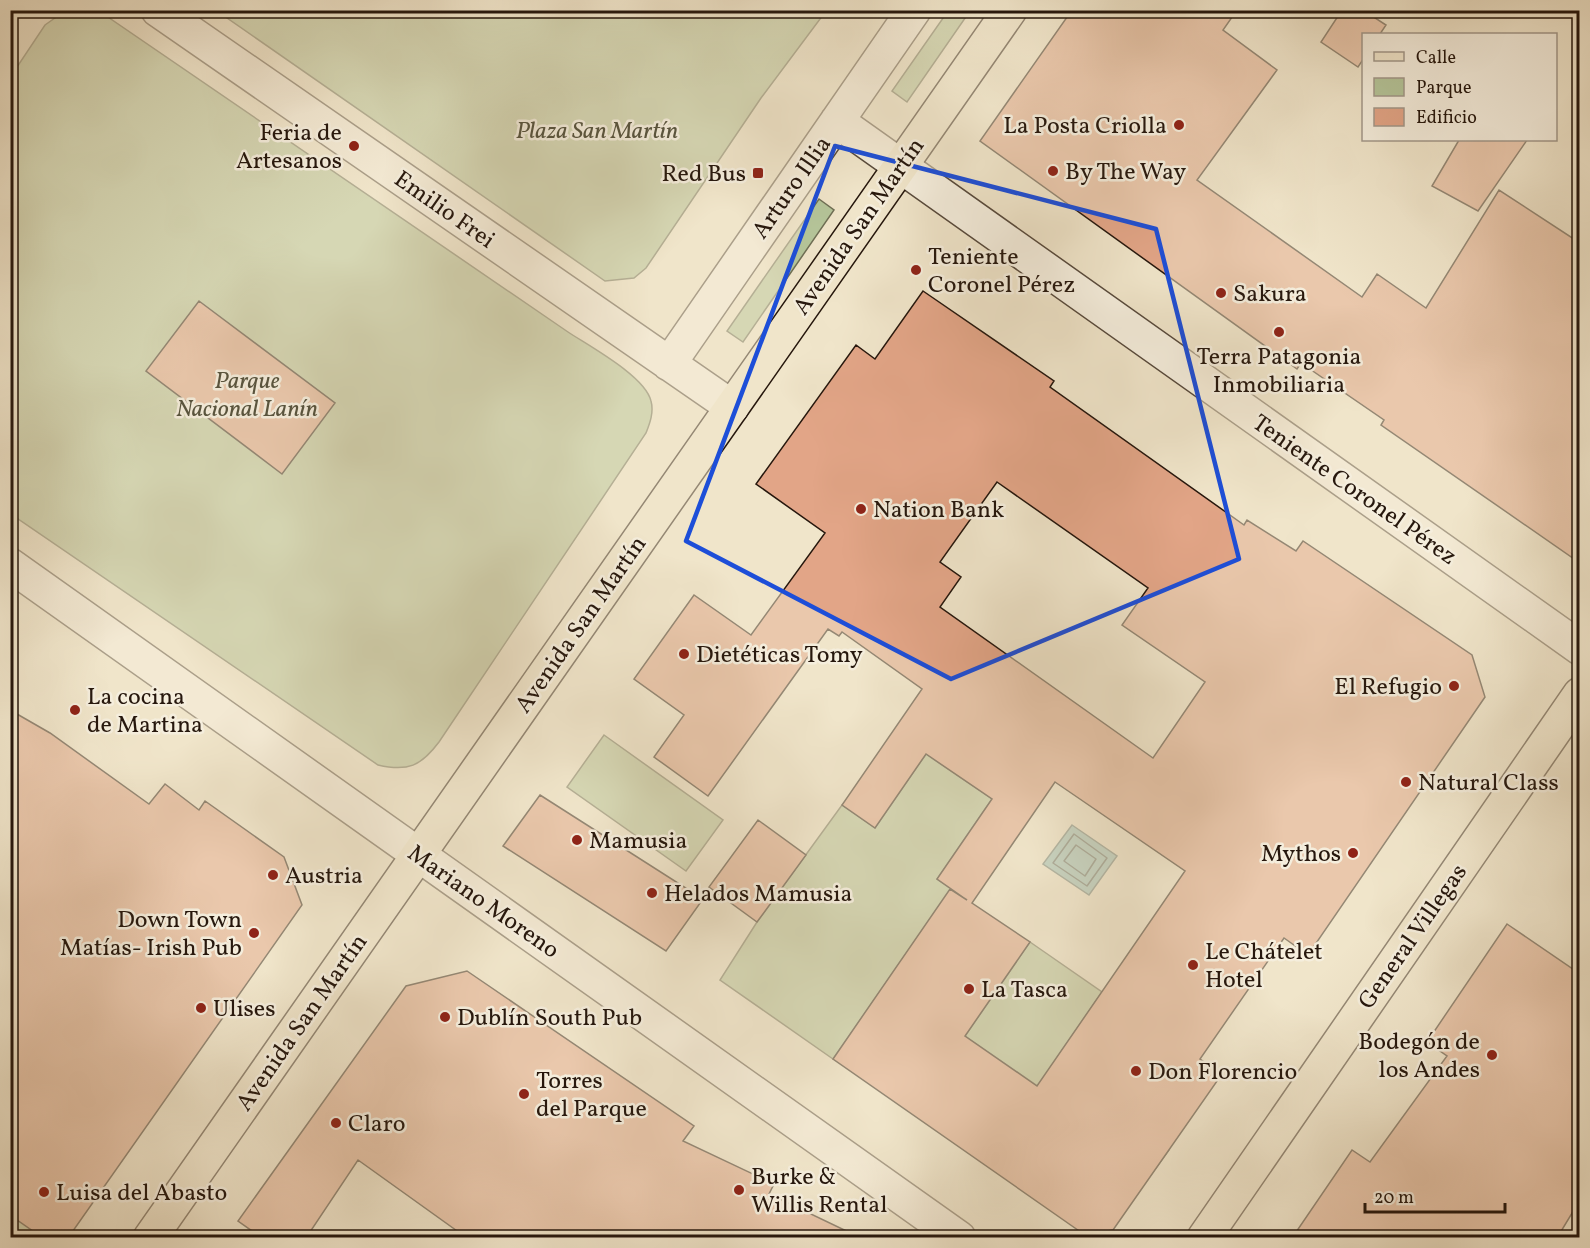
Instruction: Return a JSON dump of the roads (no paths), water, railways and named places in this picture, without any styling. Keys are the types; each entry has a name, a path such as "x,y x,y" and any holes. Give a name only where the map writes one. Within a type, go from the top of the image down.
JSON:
{"main road":[{"name":"Avenida San Martín","path":"150,1238 1010,10"},
{"name":"General Villegas","path":"1204,1238 1580,694"}],"street":[{"name":"Emilio Frei","path":"158,10 732,407"},
{"name":"Arturo Illia","path":"669,364 914,10"},
{"name":"Teniente Coronel Pérez","path":"837,121 1580,648"},
{"name":"Mariano Moreno","path":"10,565 959,1238"}],"water":[{"path":"1072,825 1117,856 1089,895 1043,864"}],"place":[{"name":"La Posta Criolla","path":"1179,125"},
{"name":"Feria de Artesanos","path":"354,146"},
{"name":"By The Way","path":"1053,171"},
{"name":"Red Bus","path":"758,173"},
{"name":"Teniente Coronel Pérez","path":"916,270"},
{"name":"Sakura","path":"1221,293"},
{"name":"Terra Patagonia Inmobiliaria","path":"1279,332"},
{"name":"Nation Bank","path":"861,509"},
{"name":"Dietéticas Tomy","path":"684,654"},
{"name":"El Refugio","path":"1454,686"},
{"name":"La cocina de Martina","path":"75,710"},
{"name":"Natural Class","path":"1406,782"},
{"name":"Mamusia","path":"577,840"},
{"name":"Mythos","path":"1353,853"},
{"name":"Austria","path":"273,875"},
{"name":"Helados Mamusia","path":"652,893"},
{"name":"Down Town Matías- Irish Pub","path":"254,933"},
{"name":"Le Chátelet Hotel","path":"1193,965"},
{"name":"La Tasca","path":"969,989"},
{"name":"Ulises","path":"201,1008"},
{"name":"Dublín South Pub","path":"445,1017"},
{"name":"Bodegón de los Andes","path":"1492,1055"},
{"name":"Don Florencio","path":"1136,1071"},
{"name":"Torres del Parque","path":"524,1094"},
{"name":"Claro","path":"336,1123"},
{"name":"Burke & Willis Rental","path":"739,1190"},
{"name":"Luisa del Abasto","path":"44,1192"}],"park label":[{"name":"Plaza San Martín","path":"597,130"},
{"name":"Parque Nacional Lanín","path":"247,394"}]}
